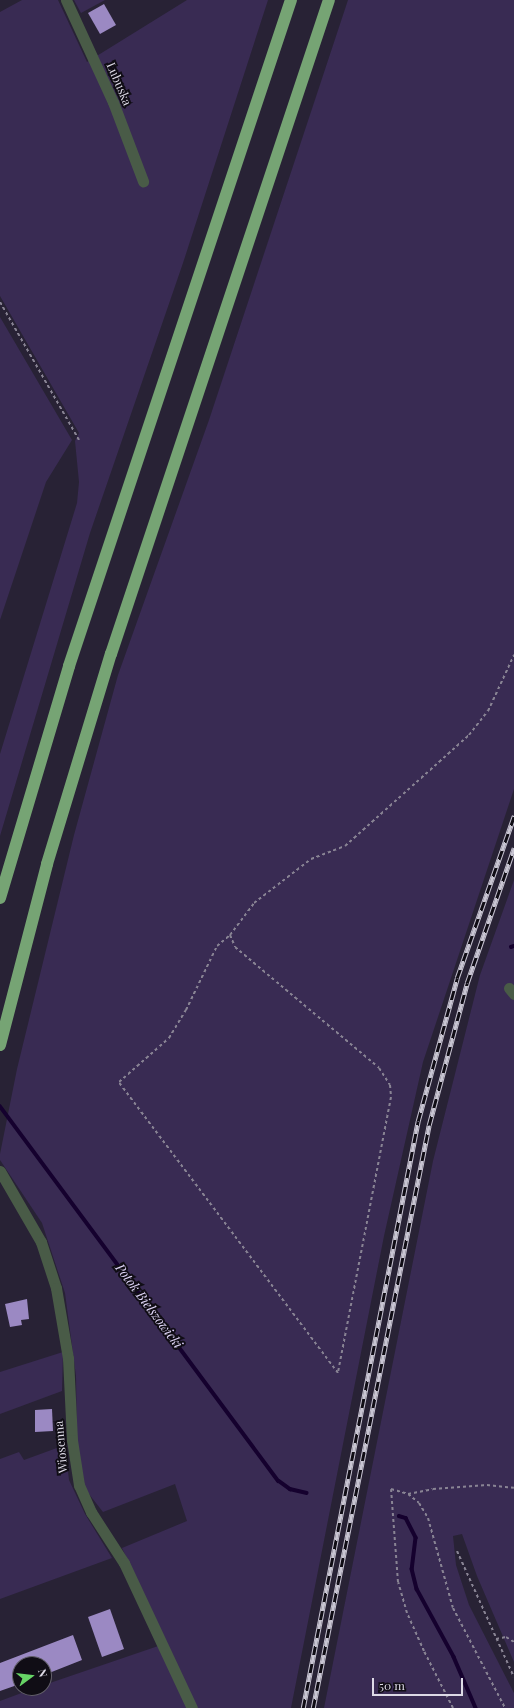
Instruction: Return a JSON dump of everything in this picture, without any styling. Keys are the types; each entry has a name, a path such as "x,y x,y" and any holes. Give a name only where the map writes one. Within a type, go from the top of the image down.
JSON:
{"highway":[{"path":"0,898 74,651 291,0"},
{"path":"0,1045 47,864 106,669 329,0"}],"street":[{"name":"Lubuska","path":"66,0 113,102 143,181"},
{"name":"Wiosenna","path":"0,1171 42,1242 56,1288 68,1358 72,1440 79,1485 91,1512 124,1564 192,1708"}],"path":[{"path":"0,302 79,440"},
{"path":"230,935 235,947 379,1068 390,1085 391,1097 338,1373 119,1082 169,1038 186,1010 217,946 230,935 254,904 311,859 345,846 469,735 488,711 514,655"},
{"path":"408,1494 433,1489 487,1485 514,1488"},
{"path":"453,1708 424,1651 407,1613 398,1582 391,1489 408,1494 419,1503 428,1518 453,1608 505,1708"},
{"path":"458,1551 514,1677"},
{"path":"496,1639 506,1637 514,1642"}],"shaded area":[{"path":"22,0 58,0 87,62 187,0 268,0 183,263 90,533 0,836 0,754 77,503 79,482 75,441 79,433 0,296 0,12"},
{"path":"74,0 105,0 81,13"},
{"path":"348,0 514,0 514,789 423,1062 384,1236 291,1708 0,1708 0,1701 13,1696 52,1696 52,1682 167,1643 122,1548 187,1521 175,1484 103,1512 85,1489 77,1441 76,1376 65,1293 42,1223 0,1160 0,1154 17,1069 74,835 118,675 209,420"},
{"path":"0,317 72,440 46,482 0,620"},
{"path":"514,880 514,1662 477,1576 462,1534 453,1536 456,1565 469,1605 514,1693 514,1708 324,1708 433,1161 480,975"},
{"path":"63,1352 62,1391 0,1414 0,1372"},
{"path":"65,1445 69,1480 85,1514 112,1558 0,1599 0,1459 19,1452 24,1460"}],"building":[{"path":"104,4 116,25 100,34 88,13"},
{"path":"27,1299 29,1319 21,1320 22,1325 10,1327 5,1304"},
{"path":"52,1409 53,1431 35,1432 35,1410"},
{"path":"110,1609 124,1649 102,1657 88,1617"},
{"path":"73,1635 82,1660 52,1672 52,1656 18,1656"},
{"path":"12,1658 12,1687 0,1691 0,1663"}],"waterway":[{"name":"Potok Bielszowicki","path":"0,1106 279,1481 290,1489 307,1493"},
{"name":"Potok Bielszowicki","path":"399,1516 406,1518 416,1538 412,1569 417,1589 454,1657 476,1708"}],"railway":[{"path":"303,1708 418,1121 457,978 514,816"},
{"path":"313,1708 429,1125 467,983 514,848"}]}
